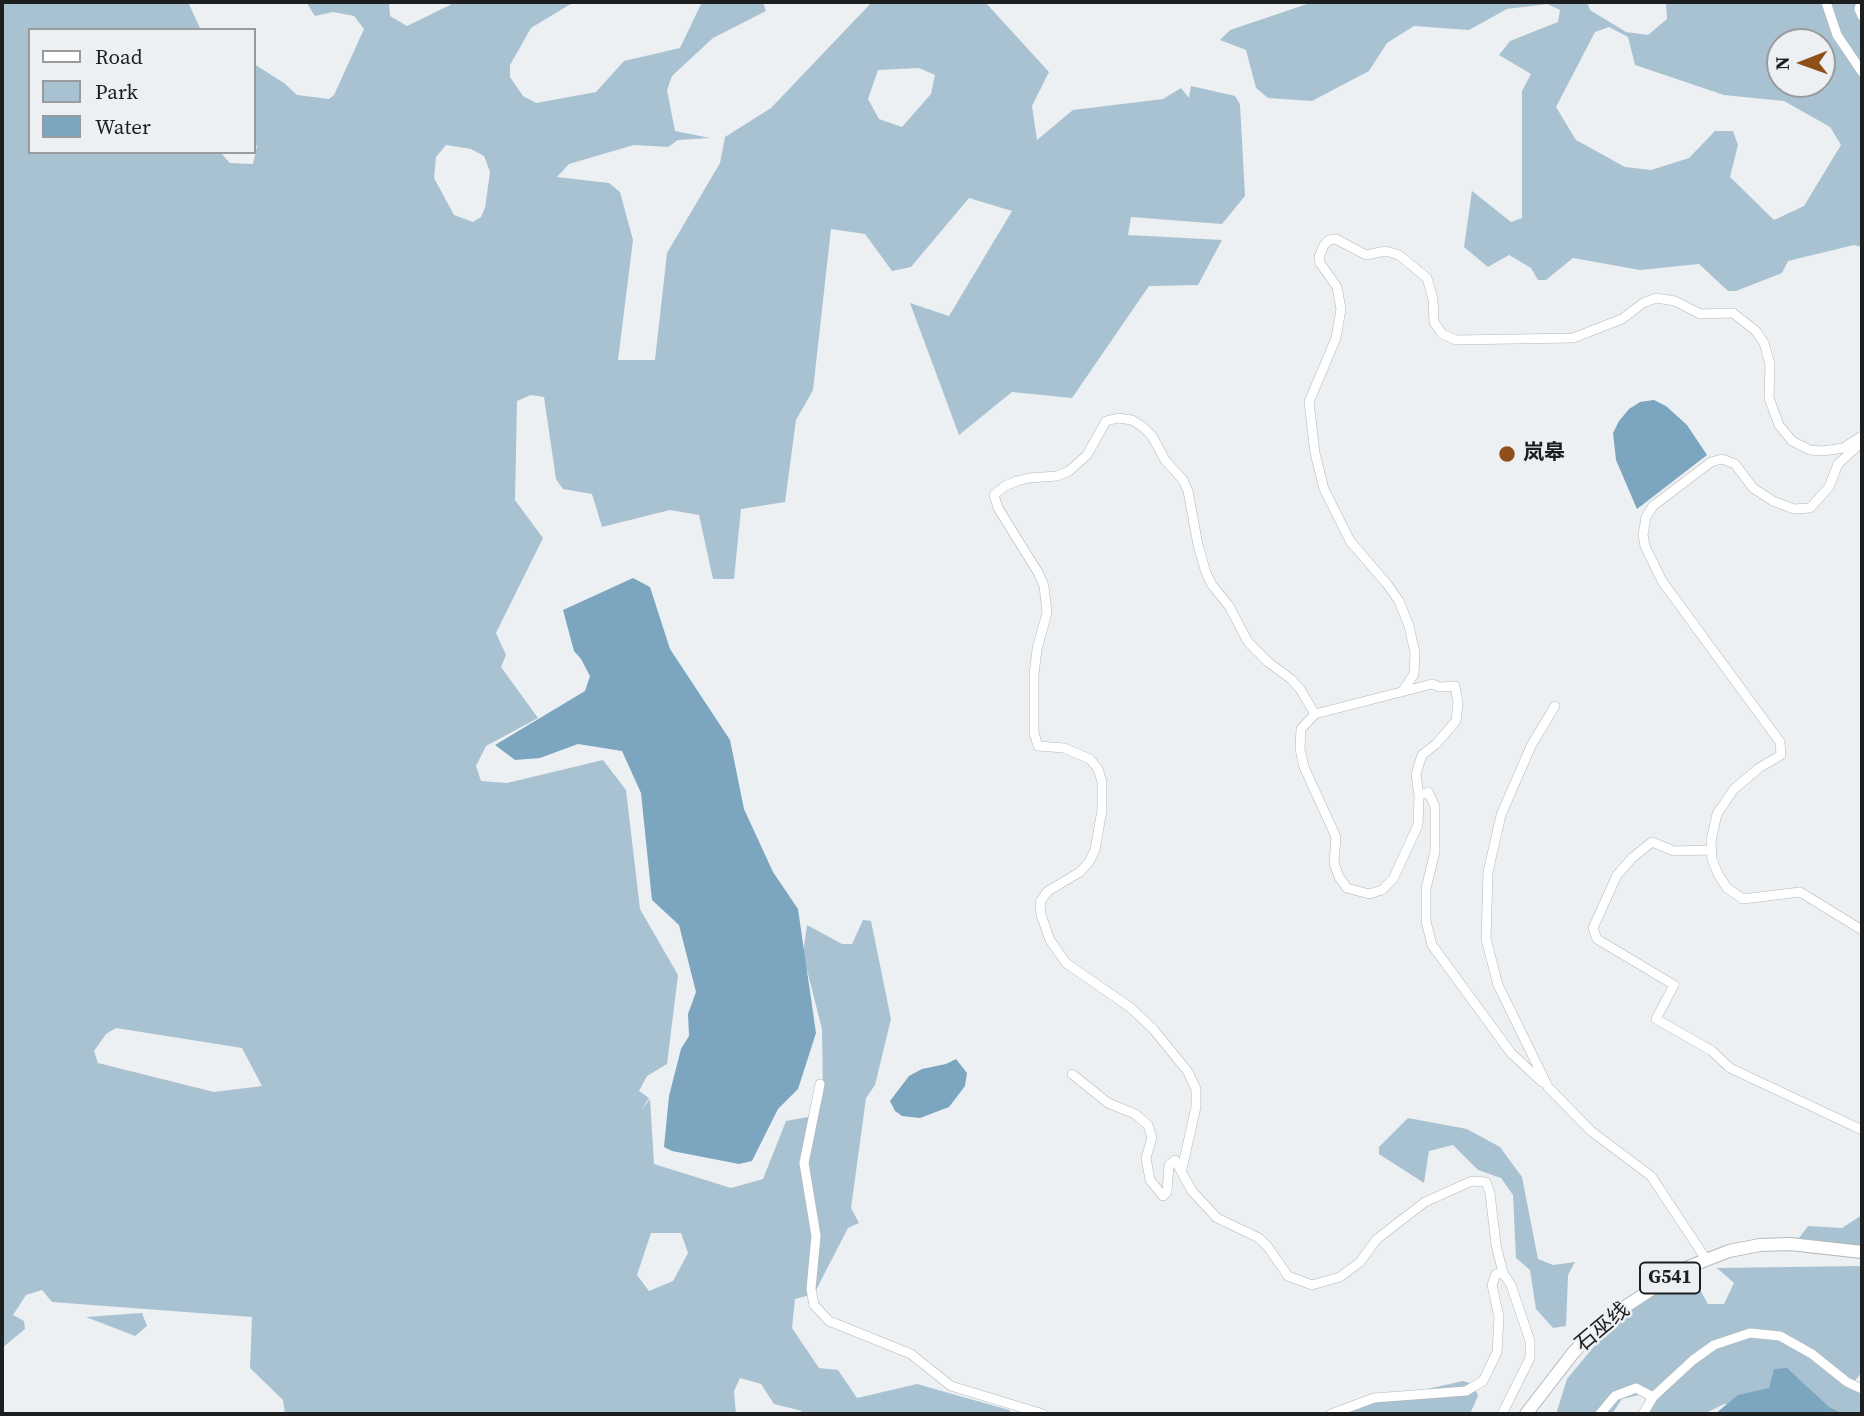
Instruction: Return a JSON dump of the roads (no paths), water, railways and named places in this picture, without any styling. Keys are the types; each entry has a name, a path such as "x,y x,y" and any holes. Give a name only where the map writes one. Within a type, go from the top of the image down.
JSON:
{"highway":[{"name":"石巫线","path":"1527,1414 1573,1353 1601,1325 1683,1269 1745,1248 1775,1244 1862,1252"}],"street":[{"path":"1826,2 1837,35 1862,72"},
{"path":"1861,2 1859,9 1862,16"},
{"path":"1402,692 1414,674 1415,653 1409,626 1399,601 1350,541 1324,489 1315,453 1309,402 1336,338 1341,309 1336,287 1320,263 1319,257 1329,240 1336,239 1366,255 1386,251 1399,255 1426,278 1433,299 1434,323 1442,334 1456,340 1573,338 1622,319 1643,303 1656,298 1675,301 1700,314 1733,313 1756,331 1764,342 1770,363 1769,398 1779,425 1792,440 1810,450 1823,451 1843,448 1862,439"},
{"path":"1182,1169 1196,1107 1196,1089 1188,1072 1154,1030 1131,1008 1066,963 1051,940 1041,915 1040,902 1048,891 1080,872 1095,850 1102,810 1102,782 1098,769 1090,759 1064,748 1038,746 1034,733 1034,675 1037,649 1047,613 1044,586 998,508 995,495 1005,486 1017,481 1057,476 1069,471 1087,455 1106,421 1118,418 1132,420 1143,427 1152,436 1165,460 1183,480 1188,491 1198,545 1212,585 1228,606 1248,642 1300,689 1315,714"},
{"path":"1862,439 1839,464 1829,487 1810,508 1794,509 1773,501 1753,488 1735,464 1722,459 1707,464 1657,501 1644,523 1645,546 1662,581 1751,703 1777,734 1781,746 1781,755 1759,768 1734,789 1721,805 1713,822 1711,850 1722,881 1742,899 1801,892 1862,930"},
{"path":"1432,684 1440,687 1455,686 1458,703 1456,721 1436,744 1422,755 1416,774 1419,796 1418,825 1394,879 1382,890 1369,894 1347,888 1339,877 1334,863 1336,837 1304,767 1300,749 1301,729 1315,714 1432,684"},
{"path":"1548,1087 1498,985 1486,940 1488,872 1502,815 1531,746 1555,706"},
{"path":"1419,796 1428,792 1435,806 1435,850 1426,889 1426,921 1432,945 1511,1053 1591,1131 1651,1176 1706,1259"},
{"path":"1711,850 1674,850 1652,842 1617,875 1593,928 1597,939 1674,985 1656,1019 1712,1051 1730,1069 1862,1130"},
{"path":"1072,1074 1108,1103 1135,1114 1149,1125 1152,1138 1146,1158 1150,1180 1163,1196 1167,1192 1168,1165 1175,1160 1192,1191 1217,1218 1259,1238 1288,1276 1312,1284 1340,1277 1360,1262 1377,1239 1424,1202 1472,1181 1486,1182 1503,1273 1511,1285 1530,1341 1530,1358 1502,1414"},
{"path":"820,1084 804,1163 816,1236 811,1289 814,1305 830,1321 911,1354 951,1386 1043,1414"},
{"path":"1331,1414 1374,1398 1466,1391 1483,1381 1497,1352 1499,1317 1492,1285 1496,1274 1503,1273"},
{"path":"1643,1414 1653,1397 1693,1360 1714,1345 1749,1333 1780,1335 1812,1353 1847,1382 1862,1389"},
{"path":"1600,1414 1615,1396 1636,1388 1653,1397"}],"water":[{"path":"1654,400 1666,406 1687,425 1707,455 1637,509 1616,460 1613,433 1629,409 1640,402"},
{"path":"633,578 650,587 670,649 730,740 744,809 773,872 798,909 816,1033 798,1089 778,1109 752,1161 739,1164 672,1151 664,1147 669,1096 681,1049 689,1036 688,1014 696,992 679,925 652,900 641,793 622,751 578,744 540,758 515,760 495,745 585,691 590,676 574,651 563,610"},
{"path":"956,1059 967,1073 965,1086 949,1107 920,1118 902,1116 895,1111 890,1101 909,1076 922,1069"},
{"path":"1787,1368 1829,1407 1843,1414 1715,1414 1738,1395 1769,1388 1774,1369"}],"place":[{"name":"岚皋","path":"1507,454"}]}
